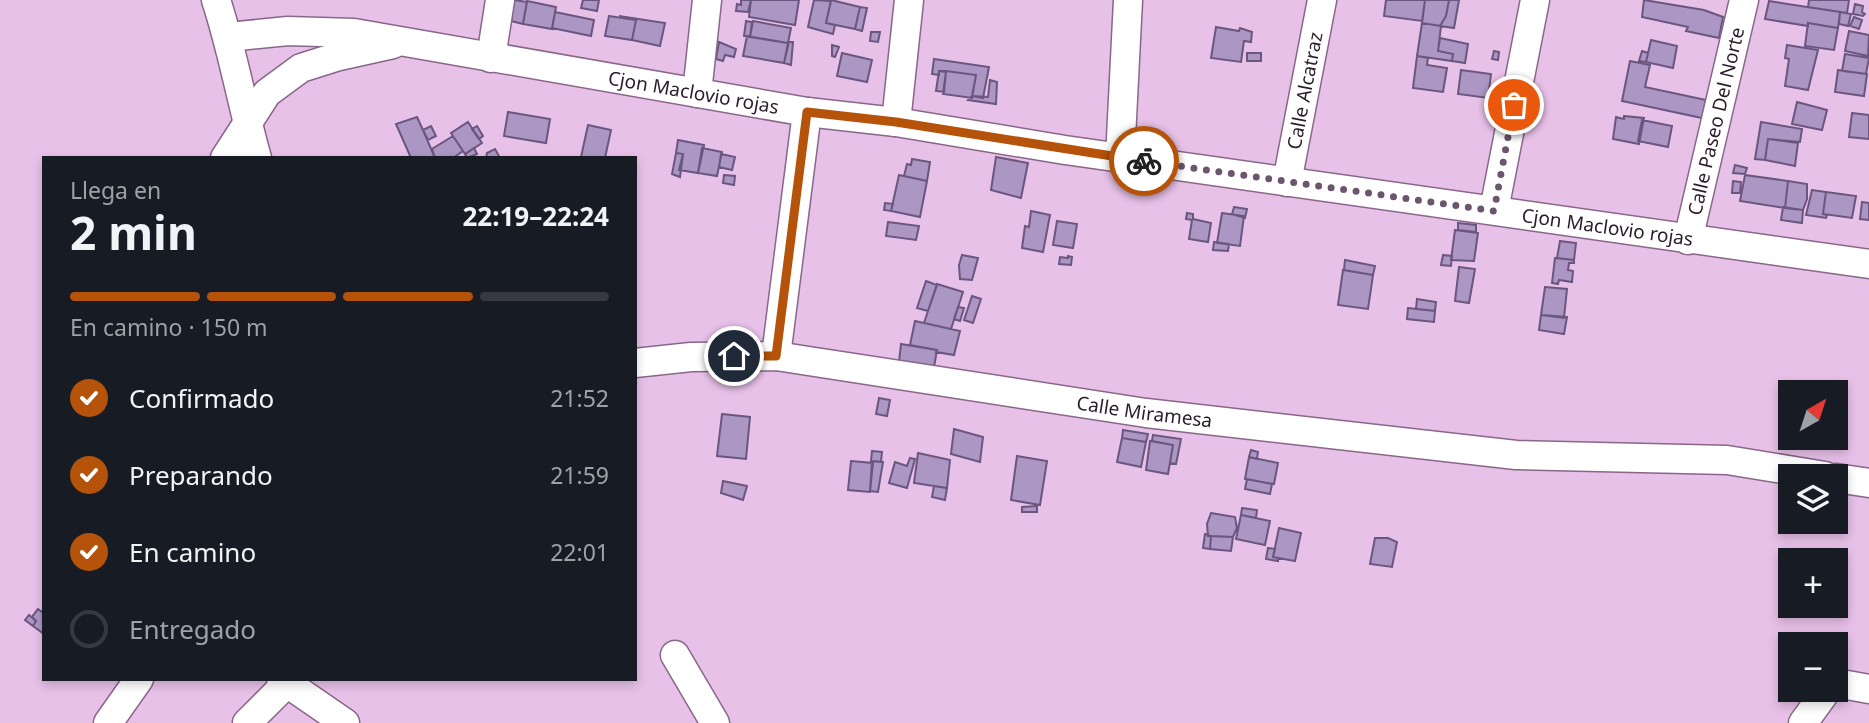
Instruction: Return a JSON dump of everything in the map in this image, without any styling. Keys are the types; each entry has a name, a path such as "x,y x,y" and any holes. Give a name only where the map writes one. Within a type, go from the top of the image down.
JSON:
{"street":[{"path":"216,0 229,37 247,125 256,156"},
{"path":"491,58 500,0"},
{"path":"697,93 707,0"},
{"path":"896,122 909,0"},
{"path":"1120,158 1128,0"},
{"name":"Calle Alcatraz","path":"1287,182 1322,0"},
{"path":"1494,211 1535,0"},
{"name":"Calle Paseo Del Norte","path":"1688,240 1744,0"},
{"name":"Cjon Maclovio rojas","path":"229,37 288,31 355,33 807,112 896,122 1120,158 1869,264"},
{"path":"226,156 267,93 301,68 340,56 405,42"},
{"path":"776,356 807,112"},
{"name":"Calle Miramesa","path":"637,363 691,357 776,356 1146,412 1516,455 1727,460 1778,468"},
{"path":"1848,480 1869,483"},
{"path":"675,655 715,723"},
{"path":"108,723 138,681"},
{"path":"247,723 284,681 345,723"},
{"path":"1848,685 1869,689"},
{"path":"1803,723 1818,702"}],"building":[{"path":"514,0 527,2 523,24 511,21"},
{"path":"583,0 599,0 597,11 581,8"},
{"path":"741,0 751,0 748,12 736,11"},
{"path":"751,0 799,0 795,25 749,17"},
{"path":"814,0 831,1 826,23 835,25 833,34 808,27"},
{"path":"831,0 860,7 855,29 826,23"},
{"path":"1386,0 1425,0 1422,21 1384,16"},
{"path":"1425,0 1449,0 1446,16 1440,26 1422,23"},
{"path":"1449,0 1459,0 1454,28 1440,26 1446,16"},
{"path":"1644,0 1704,10 1723,17 1719,38 1686,31 1688,27 1642,17"},
{"path":"1809,0 1849,0 1847,13 1808,7"},
{"path":"527,1 556,7 552,29 523,24"},
{"path":"1769,1 1840,12 1838,28 1765,19"},
{"path":"1855,4 1863,6 1863,16 1853,14"},
{"path":"860,7 867,8 862,31 855,29"},
{"path":"555,12 594,20 591,36 552,28"},
{"path":"1840,12 1851,14 1848,26 1839,24"},
{"path":"609,16 636,20 632,40 605,36"},
{"path":"619,16 665,23 660,46 632,40 636,20"},
{"path":"1854,17 1862,20 1859,29 1850,26"},
{"path":"746,21 752,22 750,37 744,36"},
{"path":"753,21 791,28 788,43 750,37"},
{"path":"1422,23 1441,26 1438,51 1453,54 1452,61 1417,56"},
{"path":"1808,23 1838,28 1834,50 1805,46"},
{"path":"1216,27 1239,31 1240,28 1252,32 1251,42 1244,41 1241,62 1211,58"},
{"path":"1849,31 1869,35 1868,56 1845,51"},
{"path":"871,32 880,32 878,42 870,41"},
{"path":"747,36 788,43 784,63 743,56"},
{"path":"1440,38 1468,44 1465,63 1452,61 1453,54 1438,51"},
{"path":"1651,40 1677,46 1673,68 1646,62"},
{"path":"719,42 736,49 734,57 725,55 723,61 716,59"},
{"path":"789,42 793,42 791,65 784,63"},
{"path":"832,45 839,47 835,57 832,56"},
{"path":"1787,45 1818,50 1808,90 1785,86 1789,59 1785,58"},
{"path":"1494,51 1499,52 1498,60 1492,59"},
{"path":"1642,51 1648,53 1646,62 1639,61"},
{"path":"842,53 872,60 867,82 837,76"},
{"path":"1247,53 1261,53 1261,61 1247,61"},
{"path":"1845,54 1869,58 1866,74 1842,71"},
{"path":"1417,56 1428,58 1427,65 1447,68 1443,92 1413,88"},
{"path":"934,59 989,67 983,98 972,96 976,75 946,71 939,71 939,75 932,74"},
{"path":"1630,61 1650,65 1645,87 1706,100 1702,118 1622,101"},
{"path":"1461,70 1491,74 1488,98 1458,94"},
{"path":"1838,70 1867,74 1864,96 1835,92"},
{"path":"939,71 946,72 944,92 936,91"},
{"path":"946,71 976,75 972,98 943,94"},
{"path":"990,80 997,82 996,104 968,100 972,96 988,97"},
{"path":"1797,102 1827,110 1822,130 1792,124"},
{"path":"508,112 550,119 546,143 504,136"},
{"path":"1852,113 1869,115 1869,139 1849,137"},
{"path":"1624,116 1644,118 1639,144 1613,139 1616,117 1624,119"},
{"path":"417,117 434,156 410,156 396,124"},
{"path":"1642,120 1672,126 1668,147 1638,141"},
{"path":"468,122 482,143 465,154 451,133"},
{"path":"1761,122 1802,129 1800,142 1768,139 1765,160 1755,159"},
{"path":"588,125 611,130 605,156 581,156"},
{"path":"431,126 436,136 428,140 423,130"},
{"path":"477,126 483,136 479,139 472,129"},
{"path":"453,136 463,151 456,156 434,156 432,149"},
{"path":"1768,139 1798,143 1795,166 1765,160"},
{"path":"678,140 704,145 698,173 679,170 683,154 676,153"},
{"path":"474,148 477,154 466,156 465,154"},
{"path":"702,148 722,152 717,176 698,173"},
{"path":"495,149 499,156 486,156"},
{"path":"676,153 683,154 680,177 672,174"},
{"path":"721,154 735,157 732,170 719,167"},
{"path":"996,157 1028,163 1021,198 991,190"},
{"path":"912,159 930,162 927,181 904,176 907,164 911,165"},
{"path":"1735,165 1747,168 1745,174 1733,173"},
{"path":"724,175 735,176 734,185 723,183"},
{"path":"899,175 927,181 920,217 891,211"},
{"path":"1745,175 1788,181 1785,208 1740,201"},
{"path":"1733,181 1741,182 1740,193 1732,193"},
{"path":"1788,181 1807,184 1807,199 1803,210 1785,208"},
{"path":"1812,190 1826,192 1823,214 1827,215 1826,218 1806,215"},
{"path":"1826,192 1856,196 1852,218 1823,214"},
{"path":"1862,202 1869,203 1869,220 1860,219"},
{"path":"885,203 893,204 891,211 884,210"},
{"path":"1234,207 1247,209 1245,218 1232,214"},
{"path":"1783,207 1803,210 1802,223 1781,220"},
{"path":"1031,211 1050,215 1043,252 1022,248 1025,226 1029,227"},
{"path":"1187,213 1193,214 1193,219 1211,223 1208,242 1189,239 1192,220 1186,219"},
{"path":"1222,213 1244,216 1240,246 1217,243"},
{"path":"1057,221 1077,224 1073,248 1053,245"},
{"path":"888,222 919,226 916,240 886,236"},
{"path":"1458,223 1476,225 1476,232 1458,230"},
{"path":"1455,230 1478,233 1474,261 1451,260"},
{"path":"1560,241 1576,243 1574,260 1557,258"},
{"path":"1214,242 1229,244 1228,251 1213,250"},
{"path":"962,255 978,258 972,280 960,279 959,265"},
{"path":"1443,255 1452,256 1451,266 1441,265"},
{"path":"1060,257 1072,257 1071,265 1059,264"},
{"path":"1555,258 1574,260 1574,263 1569,263 1568,270 1573,271 1572,282 1559,280 1558,284 1552,283"},
{"path":"1345,260 1375,266 1373,275 1344,270"},
{"path":"1459,267 1475,269 1469,303 1455,301"},
{"path":"1343,270 1373,275 1368,309 1338,305"},
{"path":"926,281 937,285 928,311 917,308"},
{"path":"937,284 963,292 951,329 924,323"},
{"path":"1545,287 1567,289 1564,318 1541,315"},
{"path":"972,296 981,299 973,323 964,320"},
{"path":"1417,299 1436,302 1435,311 1416,309"},
{"path":"958,307 964,308 960,321 954,319"},
{"path":"1408,308 1435,311 1434,322 1407,319"},
{"path":"1541,315 1567,317 1564,334 1539,330"},
{"path":"915,321 960,331 954,355 910,345"},
{"path":"901,344 937,350 934,367 899,362"},
{"path":"879,398 890,400 887,416 876,414"},
{"path":"722,414 750,417 746,459 717,456"},
{"path":"954,429 983,437 980,462 951,454"},
{"path":"1123,430 1148,434 1146,442 1122,438"},
{"path":"1153,435 1181,439 1176,464 1170,463 1173,445 1152,441"},
{"path":"1122,438 1146,442 1141,467 1117,462"},
{"path":"1150,441 1173,445 1168,474 1146,470"},
{"path":"1251,450 1258,452 1257,459 1249,457"},
{"path":"872,451 882,452 881,462 871,461"},
{"path":"918,453 950,460 947,488 914,483"},
{"path":"1017,456 1047,461 1040,505 1011,500"},
{"path":"1249,457 1278,463 1274,484 1245,479"},
{"path":"910,458 915,459 907,488 889,483 895,462 907,466"},
{"path":"851,461 873,463 870,492 848,490"},
{"path":"872,461 883,462 878,492 870,491"},
{"path":"1247,479 1272,484 1270,494 1245,489"},
{"path":"723,481 747,486 743,500 721,493"},
{"path":"934,486 947,488 945,500 932,497"},
{"path":"1037,506 1037,512 1022,512 1022,507"},
{"path":"1242,508 1257,510 1256,518 1241,515"},
{"path":"1211,513 1235,517 1237,528 1233,537 1208,536 1207,524"},
{"path":"1241,515 1270,521 1265,545 1236,539"},
{"path":"1279,528 1301,533 1295,561 1273,557"},
{"path":"1205,534 1211,536 1210,549 1203,548"},
{"path":"1211,536 1233,537 1231,551 1210,549"},
{"path":"1375,538 1388,538 1397,542 1392,567 1370,564"},
{"path":"1268,548 1275,549 1273,557 1278,558 1278,561 1266,559"},
{"path":"38,609 42,612 42,633 33,626 36,621 32,617"},
{"path":"29,615 36,621 33,626 25,620"}],"way so far":[{"path":"1144,161 1494,211 1514,105"}],"route":[{"path":"734,356 776,356 807,112 896,122 1144,161"}]}
